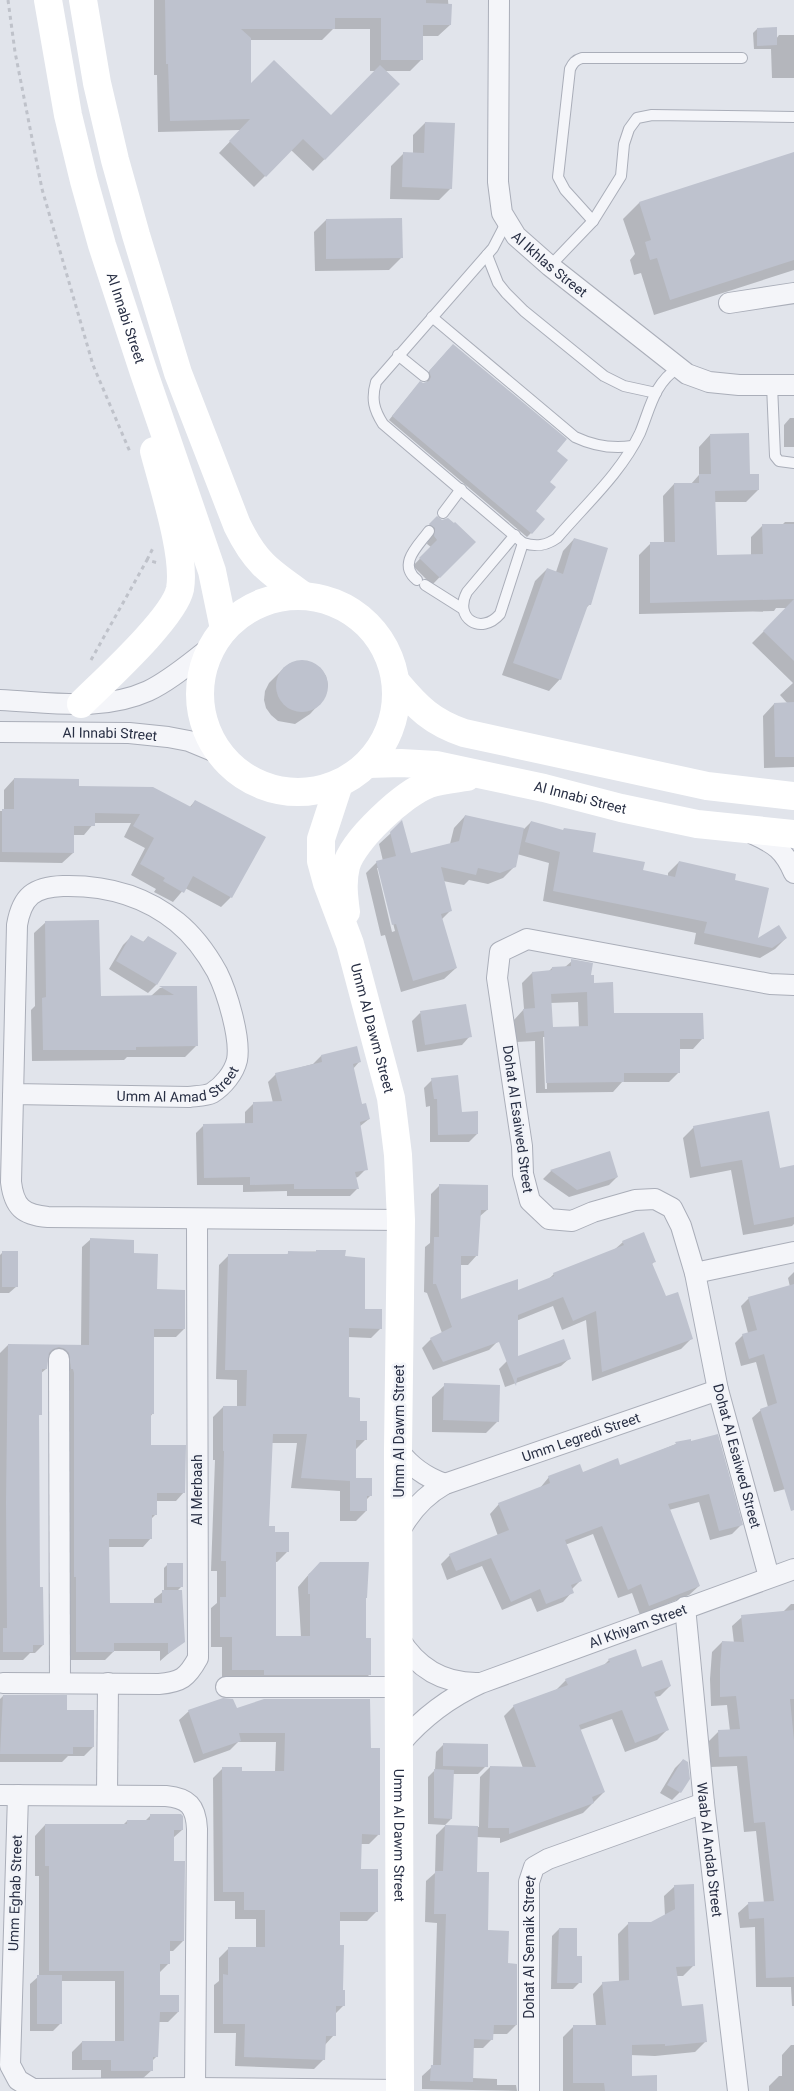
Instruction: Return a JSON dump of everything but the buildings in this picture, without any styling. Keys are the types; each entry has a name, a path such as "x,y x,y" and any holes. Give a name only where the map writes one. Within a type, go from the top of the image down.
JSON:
{"street":[{"name":"Al Innabi Street","path":"48,0 68,115 84,181 102,246 212,570 218,638"},
{"path":"83,0 97,84 114,160 178,373 236,525 249,549 261,564 304,596"},
{"name":"Al Ikhlas Street","path":"499,0 498,182 502,213 516,236 550,266 686,374 709,382 794,385"},
{"path":"729,302 794,292"},
{"path":"81,704 165,616 179,591 181,570 169,509 149,432 144,373"},
{"path":"0,700 81,704 119,700 149,690 169,679 218,638 241,614 261,603 282,597 304,596 334,603 348,609 366,623 381,640 391,661 396,683 396,712 386,740 368,764 354,775 339,784 318,791 296,793 273,790 252,782 234,769 218,753 205,726 201,712 199,690 203,668 218,638"},
{"path":"396,683 417,707 430,718 446,727 464,733 707,786 794,796"},
{"name":"Al Innabi Street","path":"0,732 129,733 189,741 218,753"},
{"name":"Al Innabi Street","path":"368,764 436,765 697,824 794,834"},
{"path":"350,944 343,887 350,854 356,844 371,828 414,792 443,780 483,776"},
{"name":"Umm Al Dawm Street","path":"339,784 322,838 321,861 327,883 350,944 391,1098 398,1155 401,1220 398,1450 400,2090"},
{"path":"744,830 773,843 784,853 794,873"},
{"name":"Umm Al Amad Street","path":"13,1094 189,1097 211,1093 228,1080 236,1060 231,1009 217,973 200,945 177,922 150,903 119,891 86,885 54,886 39,889 27,898 20,910 17,925 13,1094 11,1182 13,1196 21,1208 33,1216 48,1217 197,1220 401,1220"},
{"name":"Dohat Al Esaiwed Street","path":"769,1577 718,1390 695,1273 681,1226 672,1208 655,1199 635,1200 593,1212 572,1221 549,1219 530,1201 524,1174 522,1146 497,978 500,952 528,939 770,984 794,985"},
{"name":"Al Merbaah","path":"3,1683 159,1684 176,1682 190,1673 198,1658 197,1220"},
{"path":"695,1273 794,1252"},
{"path":"59,1359 60,1683"},
{"name":"Umm Legredi Street","path":"399,1532 407,1517 418,1504 430,1492 445,1484 718,1390"},
{"path":"398,1450 421,1473 445,1484"},
{"name":"Al Khiyam Street","path":"400,1744 434,1710 462,1691 685,1607 794,1569"},
{"name":"Waab Al Andab Street","path":"685,1607 704,1803 738,2091"},
{"name":"Al Khiyam Street","path":"399,1638 415,1661 433,1674 452,1681 481,1683"},
{"path":"107,1794 108,1683"},
{"path":"226,1687 400,1687"},
{"name":"Umm Eghab Street","path":"195,2088 196,1816 190,1804 179,1797 107,1794 9,1795 10,2066 18,2080 33,2088 400,2090"},
{"name":"Dohat Al Semaik Street","path":"529,2091 529,1882 534,1867 548,1859 704,1803"}],"lane":[{"path":"593,221 564,190 558,176 572,64 582,58 742,58"},
{"path":"550,266 593,221 621,176 624,144 629,129 637,118 652,115 794,118"},
{"path":"507,221 487,255 376,382 373,404 383,424 524,543 537,546 544,545 557,538 622,463 632,446 656,393 665,378 678,368"},
{"path":"487,255 498,282 524,311 604,376 624,386 656,393"},
{"path":"432,317 575,437 597,446 621,448 632,446"},
{"path":"398,355 424,376"},
{"path":"772,385 774,456 779,461 794,463"},
{"path":"442,514 461,489"},
{"path":"486,511 494,502"},
{"path":"429,532 408,560 407,566 410,573 463,609"},
{"path":"515,535 467,592 463,600 463,609 467,618 475,623 484,624 494,621 500,614 524,543"}],"path":[{"path":"8,0 15,52 42,189 93,365 132,455"},
{"path":"90,662 156,542"},
{"path":"147,560 181,570"}]}
